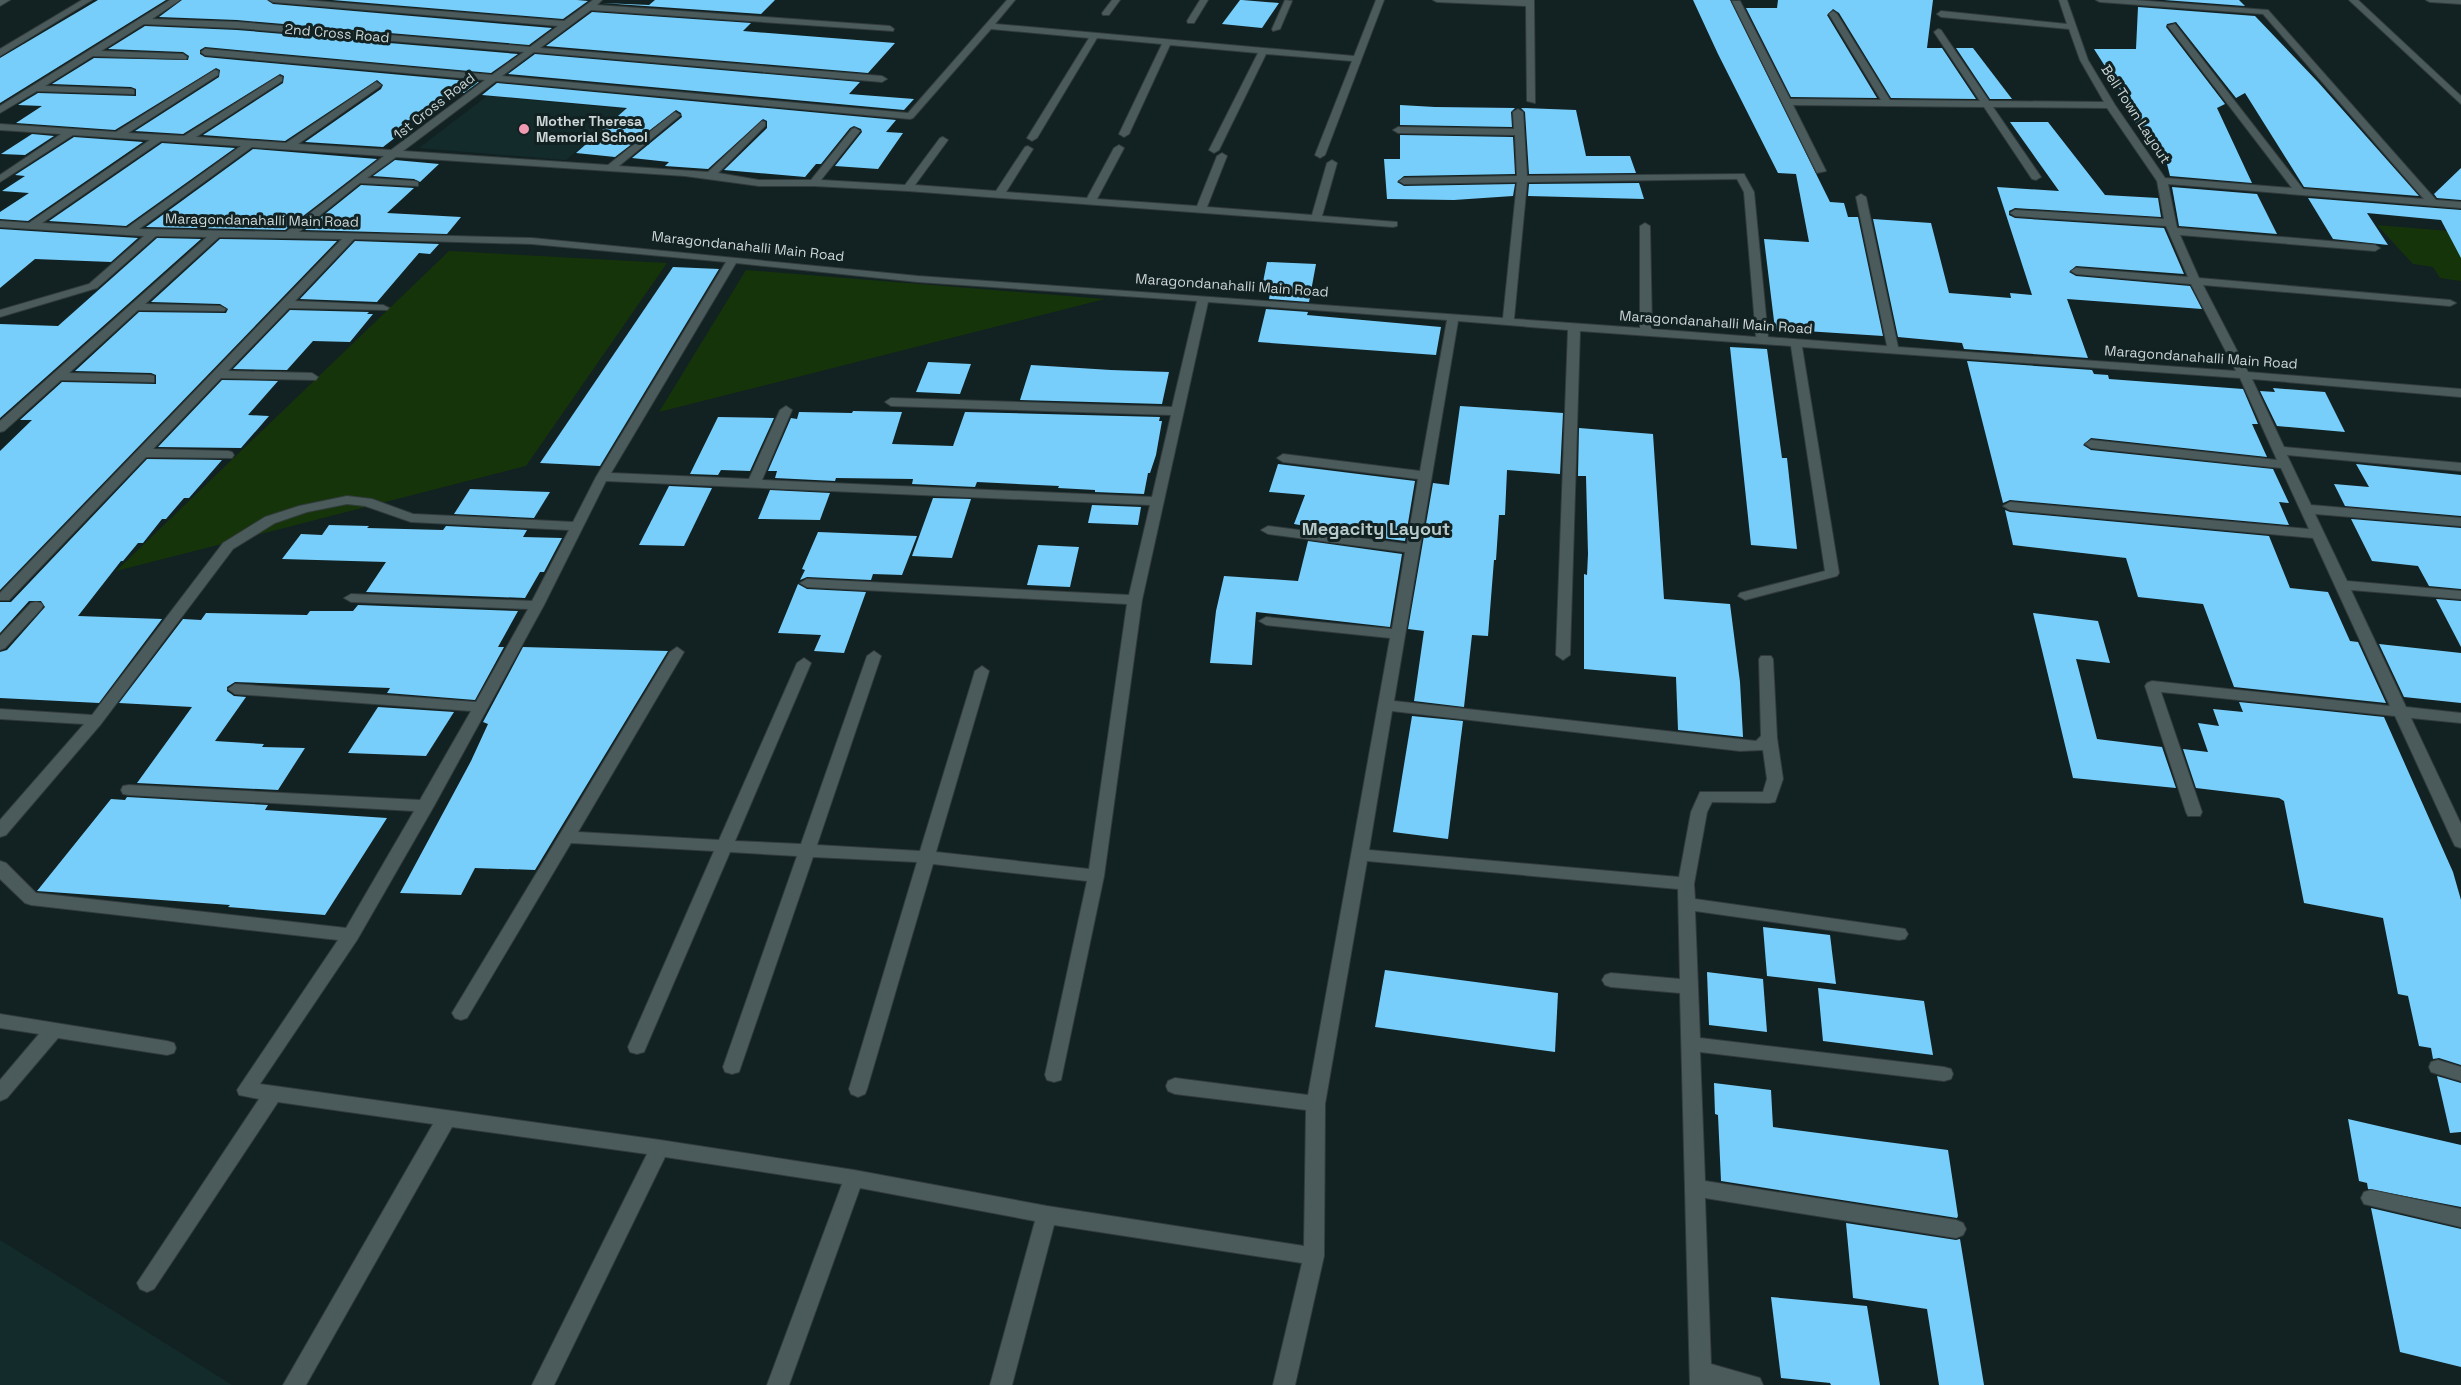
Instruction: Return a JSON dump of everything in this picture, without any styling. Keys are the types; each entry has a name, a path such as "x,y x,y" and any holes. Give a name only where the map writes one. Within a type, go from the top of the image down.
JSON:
{"street":[{"path":"0,3 6,0"},
{"path":"0,53 88,0"},
{"path":"0,110 176,0"},
{"path":"273,0 566,24"},
{"name":"1st Cross Road","path":"289,235 358,180 598,0"},
{"path":"205,52 910,116 1011,0"},
{"path":"1106,13 1116,0"},
{"path":"1191,21 1204,0"},
{"path":"1276,29 1288,0 1279,0"},
{"path":"1320,155 1380,0"},
{"path":"1437,0 1530,2 1532,101"},
{"name":"Bell Town Layout","path":"2063,0 2084,60 2110,105 2162,182 2172,227 2195,281 2244,375 2461,842"},
{"path":"2100,0 2265,12 2433,203"},
{"path":"2353,0 2461,101"},
{"path":"2430,0 2461,2"},
{"path":"1736,1 1821,171"},
{"path":"2450,1 2461,11"},
{"path":"589,7 890,30"},
{"path":"1941,13 2072,27"},
{"path":"1833,14 1887,103"},
{"name":"2nd Cross Road","path":"143,21 237,25 882,79"},
{"path":"988,26 1356,59"},
{"path":"2172,26 2300,192"},
{"path":"1938,32 2036,177"},
{"path":"1032,138 1094,36"},
{"path":"1124,134 1167,42"},
{"path":"1201,210 1218,153 1263,51"},
{"path":"91,53 183,57"},
{"path":"118,135 215,73"},
{"path":"187,139 279,79"},
{"path":"289,146 376,85"},
{"path":"36,88 131,92"},
{"path":"1785,102 2110,105"},
{"path":"1508,322 1522,178 1518,112"},
{"path":"609,169 675,115"},
{"path":"711,175 762,124"},
{"path":"0,127 711,175 759,183 814,183 908,188 1394,224"},
{"path":"1398,130 1519,132"},
{"path":"814,183 855,131"},
{"path":"0,179 71,132"},
{"path":"31,226 159,138"},
{"path":"908,188 943,140"},
{"path":"130,231 250,143"},
{"path":"1090,202 1119,148"},
{"path":"999,195 1028,149"},
{"path":"1316,219 1332,163"},
{"path":"1404,181 1740,176 1749,192 1762,340"},
{"path":"358,180 414,184"},
{"path":"2162,182 2461,205"},
{"path":"1861,197 1893,349"},
{"path":"2015,213 2375,248"},
{"name":"Maragondanahalli Main Road","path":"0,224 215,235 531,241 732,258 918,279 1203,298 2461,393"},
{"path":"1645,226 1646,332"},
{"path":"0,314 93,286 153,233"},
{"path":"0,428 215,235"},
{"path":"4,597 351,236"},
{"path":"732,258 602,477 537,605 426,806 351,935 246,1090 660,1148 854,1178 1047,1215 1314,1256"},
{"path":"2076,271 2450,303"},
{"path":"1054,1075 1096,876 1135,600 1203,298"},
{"path":"285,304 383,308"},
{"path":"135,307 220,309"},
{"path":"1284,1385 1314,1256 1316,1104 1453,317"},
{"path":"1563,655 1575,327"},
{"path":"1746,596 1832,573 1796,343"},
{"path":"219,374 312,377"},
{"path":"58,376 150,379"},
{"path":"891,402 1176,411"},
{"path":"753,485 786,410"},
{"path":"2091,444 2286,465"},
{"path":"2279,450 2461,467"},
{"path":"143,453 228,455"},
{"path":"1283,458 1426,476"},
{"path":"602,477 1156,501"},
{"path":"0,831 96,720 228,546 270,520 303,509 347,500 367,502 411,518 576,526"},
{"path":"2010,506 2318,534"},
{"path":"2306,509 2461,522"},
{"path":"1268,530 1413,549"},
{"path":"807,584 1135,600"},
{"path":"2342,585 2461,595"},
{"path":"351,598 537,605"},
{"path":"0,645 36,606"},
{"path":"1266,621 1398,634"},
{"path":"461,1013 677,652"},
{"path":"732,1067 874,656"},
{"path":"1752,1385 1701,1378 1686,884 1699,812 1706,796 1769,798 1775,779 1769,738 1766,659"},
{"path":"637,1047 804,663"},
{"path":"858,1089 982,671"},
{"path":"2194,812 2152,686 2461,718"},
{"path":"235,689 481,707"},
{"path":"1386,705 1740,746 1760,746 1769,738"},
{"path":"0,714 96,720"},
{"path":"129,790 426,806"},
{"path":"566,837 926,857 1096,876"},
{"path":"1360,855 1686,884"},
{"path":"0,867 31,899 351,935"},
{"path":"1688,904 1899,933"},
{"path":"1611,980 1689,987"},
{"path":"0,1021 167,1048"},
{"path":"0,1093 54,1030"},
{"path":"1691,1044 1944,1074"},
{"path":"2438,1067 2461,1074"},
{"path":"1175,1086 1316,1104"},
{"path":"147,1283 274,1093"},
{"path":"294,1385 446,1119"},
{"path":"543,1385 660,1148"},
{"path":"778,1385 854,1178"},
{"path":"1695,1188 1956,1229"},
{"path":"2371,1198 2461,1218"},
{"path":"1001,1385 1047,1215"}],"shaded area":[{"name":"Mother Theresa Memorial School","path":"487,96 626,109 566,160 419,148"},
{"path":"0,1240 232,1385 0,1385"}],"green space":[{"path":"2377,225 2461,232 2461,281 2440,278 2433,267 2413,264"},
{"path":"449,251 667,263 526,466 116,571"},
{"path":"746,270 1105,299 659,412"}],"building":[{"path":"98,0 166,0 0,103 0,58"},
{"path":"182,0 267,0 273,4 552,28 529,45 237,20 159,17"},
{"path":"332,0 577,0 588,1 563,19"},
{"path":"655,0 775,0 761,14 602,3 649,5"},
{"path":"1240,0 1279,3 1262,28 1222,24"},
{"path":"1693,0 1730,0 1830,202 1844,203 1848,217 1858,217 1883,336 1775,329 1764,239 1809,242 1796,174 1778,173"},
{"path":"1778,0 1933,0 1927,48 1942,48 1976,99 1891,98 1839,13 1833,9 1827,15 1877,98 1791,97 1746,8 1777,8"},
{"path":"2164,0 2239,0 2245,6"},
{"path":"2138,7 2255,16 2318,82 2419,196 2304,187 2245,93 2236,98 2176,22 2167,24 2166,27 2225,104 2217,108 2252,183 2170,176 2165,156 2151,135 2143,135 2120,99 2126,99 2094,49 2136,49"},
{"path":"592,12 751,23 743,31 895,43 868,73 546,46"},
{"path":"145,26 237,30 518,54 491,73 205,47 200,50 200,54 205,57 479,82 464,93 458,93 444,100 383,147 305,142 381,89 383,85 377,80 285,141 203,135 283,83 284,76 280,74 183,134 135,131 219,77 220,70 216,68 115,130 16,123 42,106 18,105 38,93 136,96 136,89 131,87 52,84 94,58 188,60 189,56 183,52 108,49"},
{"path":"1956,48 1973,48 2012,99 1990,99"},
{"path":"535,54 860,82 849,94 914,99 904,110 508,74"},
{"path":"497,83 896,120 886,132 903,133 878,169 835,166 862,132 854,126 821,164 816,164 805,177 724,170 767,128 767,121 763,119 708,169 665,166 669,162 632,158 682,117 681,113 676,110 615,157 576,153 627,108 482,95"},
{"path":"1400,105 1515,108 1511,112 1512,127 1400,125"},
{"path":"1521,108 1576,110 1586,156 1630,156 1636,173 1529,174 1525,112"},
{"path":"2010,122 2048,122 2105,195 2158,198 2161,217 2015,208 2009,211 2009,215 2015,218 2164,228 2184,274 2076,266 2069,272 2076,276 2190,286 2202,309 2067,299 2088,358 1964,349 1962,343 1898,337 1873,219 1931,223 1949,293 2011,298 2010,293 2032,295 1997,187 2059,191"},
{"path":"32,134 54,136 25,155 1,154"},
{"path":"1400,135 1513,137 1515,174 1404,176 1397,182 1404,186 1515,184 1513,196 1454,200 1387,199 1384,159 1400,159"},
{"path":"74,137 143,142 28,221 0,219 0,212 29,193 2,191 25,176 15,175"},
{"path":"162,143 235,148 126,226 49,221"},
{"path":"253,149 377,159 285,230 146,227"},
{"path":"395,160 439,164 420,182 414,179 373,176"},
{"path":"2461,168 2461,200 2437,198 2434,194"},
{"path":"1639,183 1644,199 1528,196 1529,184"},
{"path":"361,185 414,188 387,213 461,217 447,234 305,230"},
{"path":"2172,187 2257,194 2277,234 2179,226"},
{"path":"2308,198 2461,210 2461,258 2441,220 2367,213 2388,245 2333,239"},
{"path":"0,229 138,238 111,262 35,259 0,288"},
{"path":"157,238 201,239 0,418 0,324 58,326"},
{"path":"220,239 337,241 0,590 0,451 32,420 20,420 62,382 156,384 156,375 151,373 75,371 139,312 226,313 228,309 220,304 151,302"},
{"path":"355,241 439,244 430,254 419,253 377,302 300,299"},
{"path":"1267,262 1316,264 1309,302 1269,299 1270,292 1261,292"},
{"path":"673,267 719,269 600,466 540,463"},
{"path":"1266,309 1441,327 1436,355 1258,342"},
{"path":"290,310 369,312 367,314 373,314 350,342 313,341 287,370 233,369"},
{"path":"1730,347 1767,349 1782,458 1787,458 1797,549 1751,545"},
{"path":"1967,361 2092,370 2094,374 2108,375 2109,379 2243,389 2258,424 2252,424 2267,457 2091,438 2083,445 2091,450 2273,469 2289,503 2279,502 2289,525 2010,500 2003,503"},
{"path":"928,362 971,364 960,394 916,392"},
{"path":"1031,365 1169,372 1162,404 1020,400"},
{"path":"222,380 278,381 248,415 269,416 241,448 158,447"},
{"path":"2273,388 2325,392 2345,432 2277,426 2260,391 2275,392"},
{"path":"1460,406 1563,413 1560,474 1507,470 1505,515 1499,515 1488,636 1472,635 1464,707 1414,701 1424,631 1408,629 1433,483 1449,485"},
{"path":"853,411 902,412 892,444 953,446 965,412 1160,417 1159,421 1162,421 1156,455 1150,473 1148,473 1144,494 1095,492 1095,490 1058,488 1059,486 977,482 975,487 912,484 913,479 836,478 835,481 775,478 777,471 768,471 791,418 797,419 799,412 852,413"},
{"path":"718,417 774,418 750,471 721,470 718,475 690,474"},
{"path":"1579,428 1653,434 1664,599 1730,604 1740,682 1743,737 1678,730 1676,677 1584,669 1584,574 1587,575 1588,554 1586,476 1578,476"},
{"path":"147,459 222,460 189,498 184,498 166,519 162,519 143,543 138,543 121,561 78,616 162,619 99,703 0,698 0,652 7,650 45,607 41,601 29,601 0,633 0,602 11,602"},
{"path":"1278,464 1415,481 1405,541 1311,529 1311,527 1294,524 1305,495 1269,492"},
{"path":"2356,464 2461,475 2461,516 2345,506 2334,484 2369,487"},
{"path":"669,486 712,488 684,546 639,545"},
{"path":"470,489 550,492 534,518 454,514"},
{"path":"770,490 830,493 820,520 758,519"},
{"path":"933,498 971,499 952,558 912,556"},
{"path":"1092,505 1141,507 1138,525 1088,523"},
{"path":"2005,510 2269,536 2290,588 2328,592 2350,641 2358,642 2386,703 2234,687 2203,604 2138,597 2126,558 2013,545"},
{"path":"2351,519 2461,528 2461,589 2429,586 2418,566 2372,561"},
{"path":"329,525 443,530 446,526 527,530 523,537 562,538 544,572 540,572 525,598 366,592 386,562 282,559 301,534 322,535"},
{"path":"818,532 917,536 902,575 873,574 871,580 807,577 800,580 805,570 802,569"},
{"path":"1308,541 1402,554 1390,627 1256,612 1252,665 1210,663 1216,611 1224,576 1298,581"},
{"path":"1038,545 1079,547 1070,587 1027,585"},
{"path":"798,584 807,589 866,592 844,653 814,651 821,635 778,633"},
{"path":"2436,599 2461,601 2461,647"},
{"path":"358,605 518,611 498,647 504,647 475,700 387,693 390,688 235,682 227,687 227,691 234,696 246,697 215,741 264,744 262,747 305,748 278,790 137,783 192,707 119,703 183,619 201,620 206,613 307,615 310,611 353,611"},
{"path":"2033,613 2098,621 2110,663 2076,659 2097,739 2162,747 2176,788 2073,778"},
{"path":"2379,644 2461,653 2461,703 2404,697"},
{"path":"523,647 668,651 535,870 475,868 461,895 400,893 471,761 488,724 483,722"},
{"path":"2239,702 2384,717 2453,872 2461,900 2461,1065 2439,1058 2433,1059 2431,1048 2419,1046 2408,996 2398,994 2383,918 2304,903 2284,801 2279,798 2196,788 2183,749 2208,752 2198,723 2219,726 2213,709 2243,712"},
{"path":"378,707 454,712 426,756 348,753"},
{"path":"1412,716 1463,721 1448,839 1393,832"},
{"path":"127,797 268,805 265,810 387,818 325,915 228,907 230,905 37,891 111,799 125,800"},
{"path":"1763,927 1830,935 1836,984 1767,976"},
{"path":"1385,970 1558,993 1555,1052 1375,1027"},
{"path":"1707,972 1763,979 1767,1032 1709,1025"},
{"path":"1818,988 1924,1001 1933,1055 1823,1041"},
{"path":"2437,1076 2461,1083 2461,1132 2450,1133"},
{"path":"1714,1083 1771,1090 1773,1127 1948,1150 1957,1218 1721,1181"},
{"path":"2348,1119 2461,1145 2461,1207 2368,1189 2367,1183 2359,1181"},
{"path":"2371,1208 2461,1229 2461,1367 2400,1352"},
{"path":"1846,1223 1960,1239 1984,1385 1939,1385 1927,1309 1853,1298"},
{"path":"1771,1297 1867,1306 1880,1385 1831,1385 1830,1383 1781,1378"}],"place":[{"name":"Mother Theresa Memorial School","path":"524,129"}],"district":[{"name":"Megacity Layout","path":"1376,528"}]}
